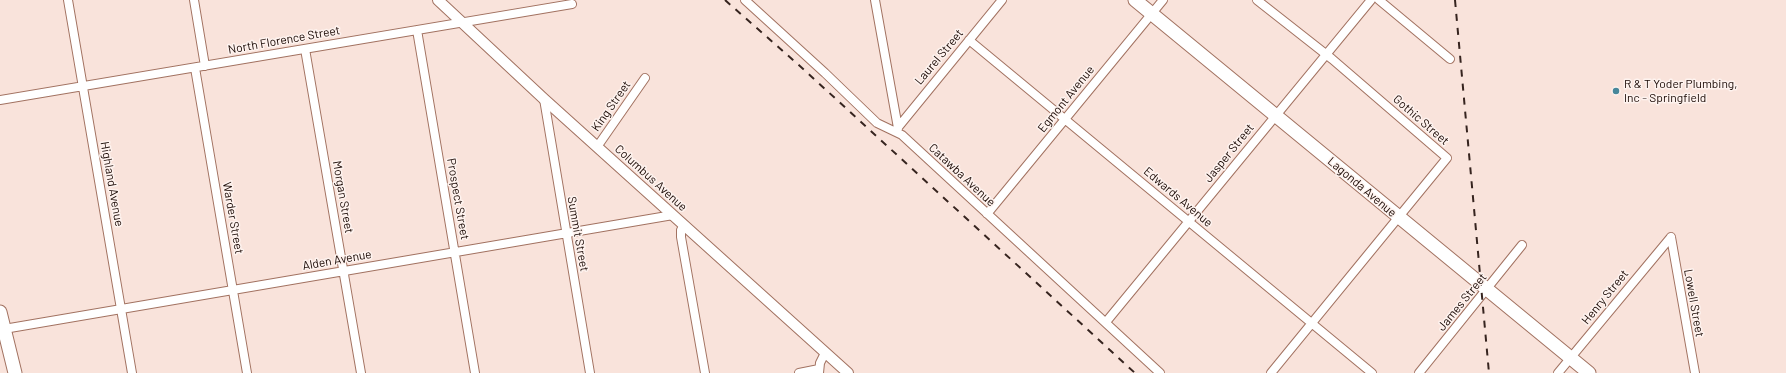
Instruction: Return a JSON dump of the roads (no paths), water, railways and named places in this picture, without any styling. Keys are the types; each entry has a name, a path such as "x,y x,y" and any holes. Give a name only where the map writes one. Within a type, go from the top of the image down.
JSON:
{"main road":[{"name":"Lagonda Avenue","path":"1135,0 1589,373"},
{"path":"0,312 15,373"}],"street":[{"name":"Highland Avenue","path":"68,0 132,373"},
{"path":"194,0 205,66"},
{"name":"Columbus Avenue","path":"438,0 544,99 848,373"},
{"name":"Catawba Avenue","path":"745,0 877,123 886,129 896,129 1160,373"},
{"path":"876,0 896,129"},
{"name":"Laurel Street","path":"896,129 1002,0"},
{"name":"Egmont Avenue","path":"987,214 1163,0"},
{"name":"Gothic Street","path":"1257,0 1325,54 1447,158 1271,373"},
{"name":"Jasper Street","path":"1106,322 1325,54 1371,0"},
{"path":"1379,0 1450,59"},
{"name":"North Florence Street","path":"0,100 572,4"},
{"name":"Prospect Street","path":"417,30 475,373"},
{"name":"Edwards Avenue","path":"969,40 1372,373"},
{"name":"Morgan Street","path":"305,49 361,373"},
{"name":"Warder Street","path":"195,68 247,373"},
{"name":"King Street","path":"597,147 645,78"},
{"name":"Summit Street","path":"544,99 590,373"},
{"name":"Alden Avenue","path":"4,329 566,232 673,215"},
{"path":"684,225 681,230 681,237 705,373"},
{"name":"Henry Street","path":"1558,373 1670,237"},
{"name":"Lowell Street","path":"1670,237 1695,373"},
{"name":"James Street","path":"1419,373 1522,245"},
{"path":"799,373 819,371 825,353"}],"railway":[{"path":"725,0 801,67 1135,373"},
{"path":"1455,0 1489,373"}],"place":[{"name":"R & T Yoder Plumbing, Inc - Springfield","path":"1616,91"}]}
